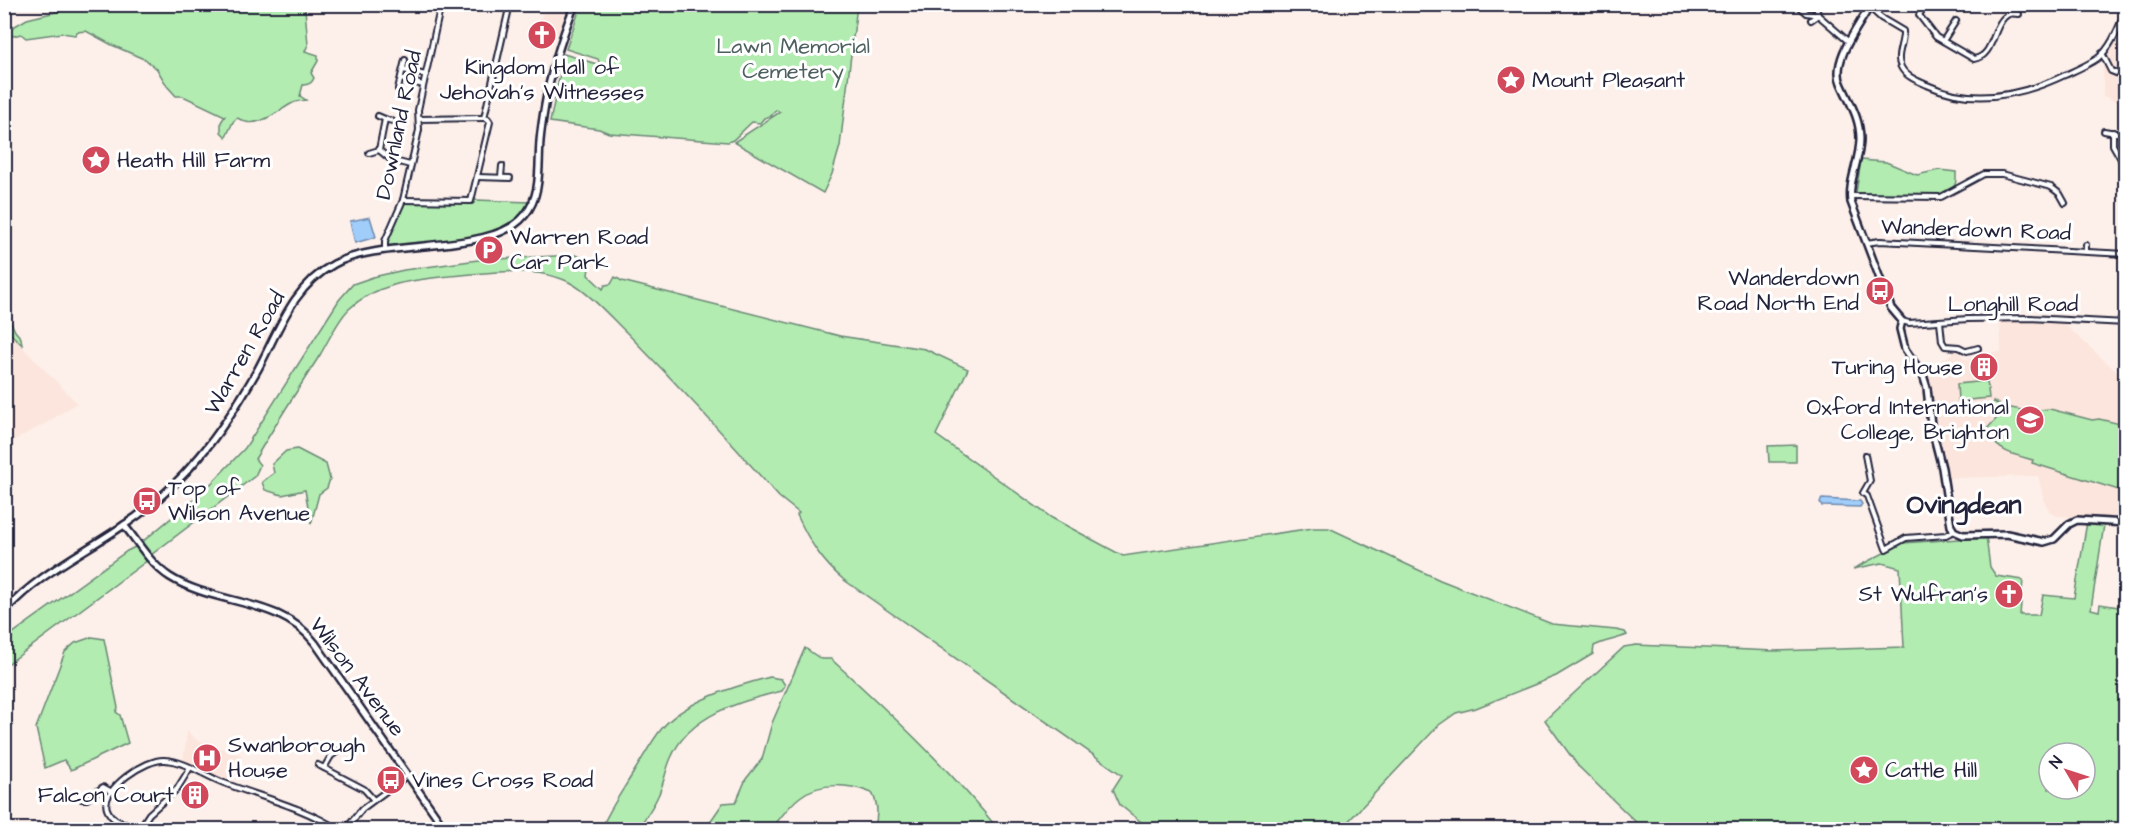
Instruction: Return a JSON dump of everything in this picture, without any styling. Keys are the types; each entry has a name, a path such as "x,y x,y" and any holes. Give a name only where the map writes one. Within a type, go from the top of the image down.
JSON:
{"street":[{"name":"Downland Road","path":"385,250 385,241 403,200 419,130 418,110 441,4"},
{"path":"484,118 510,4"},
{"name":"Warren Road","path":"4,612 49,572 124,525 172,485 207,448 256,372 283,317 302,289 322,272 338,262 365,253 493,236 509,229 523,217 531,206 537,189 540,136 548,92 559,50 575,4"},
{"path":"1796,4 1806,13 1818,15 1850,42"},
{"path":"1926,4 1919,12 1920,18 1936,37 1974,59 1984,55 2002,21 2009,14 2019,14"},
{"path":"1816,6 1818,15"},
{"path":"2126,10 2124,19 2095,60 2028,90 1993,97 1961,95 1933,88 1904,72 1899,63 1903,32 1881,18 1870,6 1840,59 1838,72 1840,82 1854,107 1859,126 1860,147 1850,196 1852,207 1891,308 1902,321 1900,329 1905,349 1923,375 1951,526 1954,531 1966,535 2007,534 2044,542 2054,538 2077,520 2126,523"},
{"path":"1811,20 1818,15"},
{"path":"1943,41 1956,21"},
{"path":"2102,53 2111,71 2126,78"},
{"path":"398,89 405,60"},
{"path":"403,70 426,75"},
{"path":"400,79 423,85"},
{"path":"378,116 392,121"},
{"path":"403,200 471,201 490,122 484,118 419,118"},
{"path":"379,150 385,119"},
{"path":"2104,131 2122,134"},
{"path":"2113,132 2113,145 2123,158 2126,179"},
{"path":"379,150 391,160 410,165"},
{"path":"369,153 379,150"},
{"path":"501,177 503,168"},
{"path":"1850,196 1941,197 1984,174 2002,174 2051,187 2060,194 2065,203"},
{"path":"477,177 510,178"},
{"name":"Wanderdown Road","path":"1865,244 1877,240 2126,254"},
{"name":"Wanderdown Road","path":"2086,245 2086,251"},
{"name":"Longhill Road","path":"1902,321 1909,323 2029,318 2126,322"},
{"path":"1940,321 1943,344 1947,347 1959,347 1967,354 1978,348"},
{"path":"1865,455 1870,482 1863,493 1867,496 1886,549 1906,538 1946,535 1954,531"},
{"name":"Wilson Avenue","path":"124,525 157,566 169,576 209,594 274,612 302,628 315,643 446,830"},
{"path":"324,768 330,756 338,751"},
{"path":"190,768 177,789 149,814 141,829 118,822 111,815 107,807 108,798 112,792 138,768 153,761 168,760 190,768 224,783 287,805 339,830"},
{"path":"318,765 365,790 373,799"},
{"path":"345,830 373,799 408,775"},
{"path":"79,795 82,799 86,799 103,787 112,792"},
{"path":"111,830 118,822"}],"shaded area":[{"path":"546,4 570,5 560,34 538,26"},
{"path":"2125,18 2125,106 2103,97 2103,60 2116,40"},
{"name":"Oxford International College, Brighton","path":"2000,322 2062,322 2125,379 2125,521 2057,516 2050,512 2044,501 2038,476 1946,478 1932,409 1929,381 1925,374 1957,349 1964,359 1977,358 1977,354 2001,352"},
{"path":"4,328 77,403 5,445"},
{"path":"187,731 198,741 242,755 233,782 183,762"}],"green space":[{"path":"85,5 130,5 132,8 132,5 307,5 305,9 308,45 305,51 318,55 318,61 311,73 313,80 303,85 300,96 306,100 293,103 257,122 246,122 237,118 226,137 221,132 221,122 225,116 183,96 176,96 157,69 146,60 86,31 77,32 75,35 62,33 26,38 21,34 8,35 8,30 27,19"},
{"name":"Lawn Memorial Cemetery","path":"581,5 857,5 840,146 832,174 823,193 734,142 780,112 776,110 760,123 752,122 728,142 609,133 599,129 550,122 564,54 600,65 598,59 566,49"},
{"path":"1861,160 1886,162 1917,175 1939,170 1956,172 1955,184 1951,190 1934,194 1856,193"},
{"path":"404,201 530,202 508,226 483,235 452,240 385,245"},
{"path":"575,255 590,260 588,275 603,289 605,285 611,284 615,277 622,281 840,336 925,349 968,369 936,435 1052,518 1123,556 1313,528 1329,528 1440,580 1552,624 1616,630 1625,632 1627,635 1594,646 1593,654 1556,676 1476,708 1456,713 1439,725 1341,829 1150,829 1120,805 1113,789 1122,775 836,573 811,542 797,515 799,513 779,497 686,394 588,295 571,283 549,275 507,272 409,281 383,288 360,300 349,309 333,331 255,459 260,465 255,476 151,555 148,560 5,666 5,639 137,546 203,492 245,448 339,300 353,284 404,270 478,260"},
{"path":"4,307 15,331 21,338 22,345 5,328"},
{"path":"1987,381 1989,398 1958,401 1957,384"},
{"path":"1993,401 2001,406 2032,412 2032,418 2036,418 2038,410 2050,409 2092,420 2099,419 2125,425 2125,492 2032,463 2033,460 1999,447 1991,438 1988,440 1986,430 1997,418 1996,411 1992,408"},
{"path":"1796,445 1796,462 1769,462 1768,446"},
{"path":"297,449 326,464 330,479 327,488 319,494 311,524 305,490 282,495 265,490 262,482 274,473 272,464 286,451"},
{"path":"2087,522 2104,523 2091,609 2099,611 2100,604 2125,608 2125,829 1643,829 1578,766 1545,720 1624,647 1636,645 1774,651 1904,647 1900,568 1882,563 1853,569 1903,543 1986,537 1990,567 1996,576 2023,580 2020,615 2039,615 2043,595 2074,598"},
{"path":"92,637 104,639 118,708 116,712 120,715 128,743 71,770 64,760 45,768 36,728 65,652 75,643"},
{"path":"805,648 821,659 831,659 875,699 939,762 998,829 874,829 877,811 872,793 845,786 826,786 800,797 771,829 705,829 723,803 736,802 746,779 762,759 772,723"},
{"path":"770,677 781,679 785,685 782,691 733,705 718,712 690,731 679,743 653,806 638,829 601,829 652,743 673,717 713,695"}],"water":[{"path":"370,217 376,237 355,243 350,221"},
{"path":"1822,499 1860,501 1862,504 1860,507 1822,506 1820,502"}],"place":[{"name":"Kingdom Hall of Jehovah's Witnesses","path":"542,35"},
{"name":"Mount Pleasant","path":"1511,80"},
{"name":"Heath Hill Farm","path":"96,160"},
{"name":"Warren Road Car Park","path":"489,250"},
{"name":"Wanderdown Road North End","path":"1880,291"},
{"name":"Turing House","path":"1984,367"},
{"name":"Oxford International College, Brighton","path":"2030,420"},
{"name":"Top of Wilson Avenue","path":"147,501"},
{"name":"St Wulfran's","path":"2009,594"},
{"name":"Swanborough House","path":"207,758"},
{"name":"Cattle Hill","path":"1864,770"},
{"name":"Vines Cross Road","path":"391,780"},
{"name":"Falcon Court","path":"195,795"}],"district":[{"name":"Ovingdean","path":"1964,505"}]}
